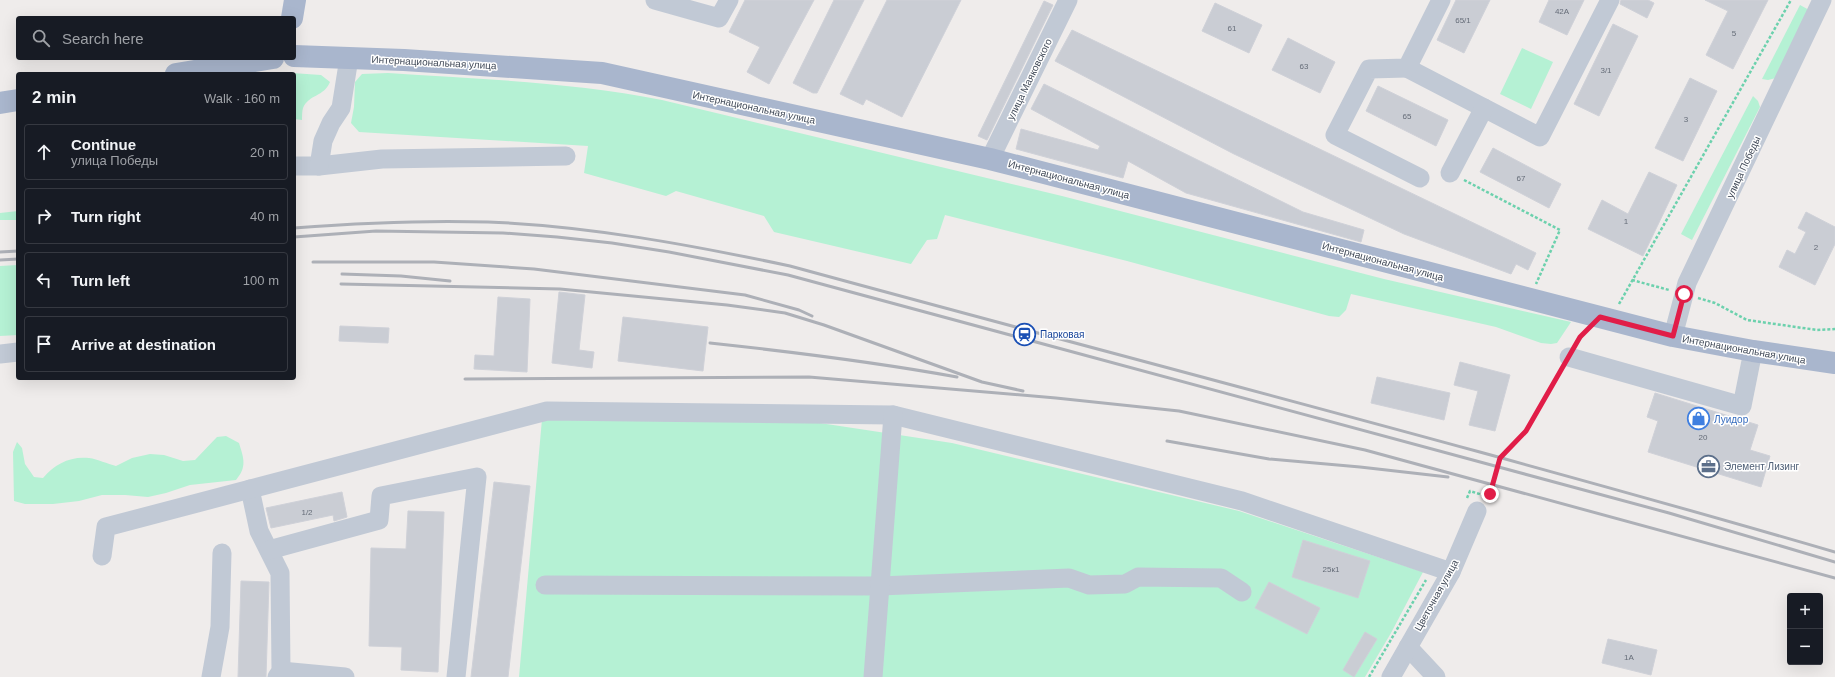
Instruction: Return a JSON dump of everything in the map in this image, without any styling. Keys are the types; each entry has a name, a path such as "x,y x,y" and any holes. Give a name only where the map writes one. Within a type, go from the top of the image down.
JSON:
{"main road":[{"path":"292,16 296,0"},
{"name":"Интернациональная улица","path":"296,56 404,60 602,73 990,159 1673,336 1754,351 1835,363"},
{"path":"188,72 261,60"},
{"path":"0,103 16,100"}],"street":[{"path":"655,0 719,18 729,0"},
{"name":"улица Маяковского","path":"990,159 1068,0"},
{"path":"1407,68 1441,0"},
{"path":"1420,178 1335,135 1369,69 1407,68 1540,137 1610,0"},
{"name":"улица Победы","path":"1673,336 1687,283 1822,0"},
{"path":"319,166 323,141 331,123 341,108 349,58"},
{"path":"1450,173 1484,108"},
{"path":"296,166 319,166 382,159 566,156"},
{"path":"1569,357 1742,406 1754,351"},
{"path":"0,354 16,352"},
{"path":"102,556 106,527 547,411 893,415 1242,501 1443,569"},
{"path":"873,677 893,415"},
{"path":"269,550 380,520 380,496 477,477 456,677"},
{"path":"250,489 259,531 280,573 279,674 345,677"},
{"name":"Цветочная улица","path":"1391,677 1408,647 1443,569 1477,511"},
{"path":"211,677 220,627 222,553"},
{"path":"545,585 880,586 1069,578 1089,585 1104,585 1125,584 1138,577 1221,578 1242,592"},
{"path":"1408,647 1436,677"}],"path":[{"path":"1490,494 1500,458 1526,431 1580,337 1600,317 1614,313 1791,0"},
{"path":"1450,173 1560,230 1534,288"},
{"path":"1715,303 1747,320 1817,330 1835,329"},
{"path":"1369,677 1443,569"}],"green space":[{"path":"1800,5 1811,11 1776,78 1768,80 1762,79"},
{"path":"1522,48 1553,62 1531,109 1500,94"},
{"path":"296,73 321,75 330,82 324,90 306,103 303,109 302,120 296,119"},
{"path":"388,73 560,85 662,100 1062,196 1384,279 1571,322 1557,343 1541,343 1496,327 1351,294 1346,310 1339,317 1329,316 1127,261 945,215 937,239 927,240 911,264 774,232 764,216 676,191 666,196 584,173 588,146 359,132 351,123 354,107 355,82 362,74"},
{"path":"1753,96 1758,101 1760,107 1692,240 1681,234"},
{"path":"16,211 16,220 0,220 0,213"},
{"path":"16,265 16,335 0,336 0,266"},
{"path":"543,408 760,414 952,443 1239,511 1423,572 1391,633 1365,677 519,677"},
{"path":"226,436 239,443 242,454 244,463 242,471 236,480 190,485 148,497 102,495 79,501 53,504 25,504 14,501 13,452 17,442 22,448 25,464 34,477 43,478 58,465 75,458 92,459 116,466 132,458 150,454 164,455 183,461 195,460 217,437"}],"building":[{"path":"745,0 814,0 769,84 747,72 760,47 729,32"},
{"path":"834,0 864,0 817,93 813,93 793,83"},
{"path":"887,0 961,0 902,117 866,99 863,105 840,94"},
{"path":"1456,0 1490,0 1464,53 1437,40"},
{"path":"1549,0 1584,0 1567,35 1539,22"},
{"path":"1621,0 1648,0 1654,3 1647,18 1620,4"},
{"path":"1705,0 1768,0 1733,69 1706,55 1728,11"},
{"path":"1044,1 1053,5 987,140 978,136"},
{"path":"1215,3 1262,25 1249,53 1202,31"},
{"path":"1613,24 1638,36 1599,116 1574,104"},
{"path":"1072,30 1536,253 1528,270 1516,264 1511,274 1404,234 1234,154 1055,61"},
{"path":"1288,38 1335,62 1320,93 1272,70"},
{"path":"1690,78 1717,91 1683,161 1655,148"},
{"path":"1044,84 1303,212 1364,230 1361,242 1186,193 1128,161 1123,178 1016,149 1021,129 1098,150 1100,146 1031,109"},
{"path":"1378,86 1448,120 1436,146 1366,111"},
{"path":"1493,148 1561,184 1549,208 1480,172"},
{"path":"1649,172 1677,185 1643,256 1588,229 1602,200 1628,214"},
{"path":"1806,212 1835,227 1835,244 1815,285 1779,267 1787,250 1795,254 1806,232 1798,228"},
{"path":"559,292 585,295 579,350 594,352 592,368 552,363"},
{"path":"498,297 530,299 527,372 474,369 475,355 494,356"},
{"path":"623,317 708,327 703,371 618,361"},
{"path":"340,326 389,328 388,343 339,341"},
{"path":"1460,362 1510,375 1495,431 1469,425 1478,391 1454,385"},
{"path":"1377,377 1450,393 1444,420 1371,403"},
{"path":"1655,393 1758,425 1750,450 1770,456 1761,487 1648,452 1658,421 1647,417"},
{"path":"494,482 530,486 508,677 471,677"},
{"path":"342,492 347,517 334,521 333,515 271,528 266,508"},
{"path":"408,511 444,512 438,672 401,670 402,647 369,646 371,548 406,549"},
{"path":"1303,540 1370,561 1358,598 1292,577"},
{"path":"241,581 269,582 266,677 238,677"},
{"path":"1269,582 1320,608 1307,634 1255,608"},
{"path":"1365,632 1377,639 1354,677 1343,670"},
{"path":"1608,639 1657,650 1651,675 1602,663"}],"railway":[{"path":"296,228 366,223 464,221 526,224 602,232 678,244 790,266 1444,442 1835,552"},
{"path":"296,237 376,231 503,233 557,237 612,243 669,252 788,275 1669,513 1835,562"},
{"path":"0,252 16,251"},
{"path":"0,260 16,259"},
{"path":"313,262 434,262 534,269 745,295 799,310 812,316"},
{"path":"342,274 401,276 450,281"},
{"path":"341,284 560,289 727,305 785,313 824,325 982,382 1023,391"},
{"path":"710,343 834,358 957,377"},
{"path":"465,379 809,377 1056,398 1179,411 1365,450 1835,578"},
{"path":"1167,441 1269,459 1448,477"}],"place":[{"name":"Парковая","path":"1025,334"},
{"name":"Луидор","path":"1699,419"},
{"name":"Элемент Лизинг","path":"1708,466"}],"route":[{"path":"1490,494 1500,458 1526,431 1580,337 1600,317 1673,336 1684,294"}]}
